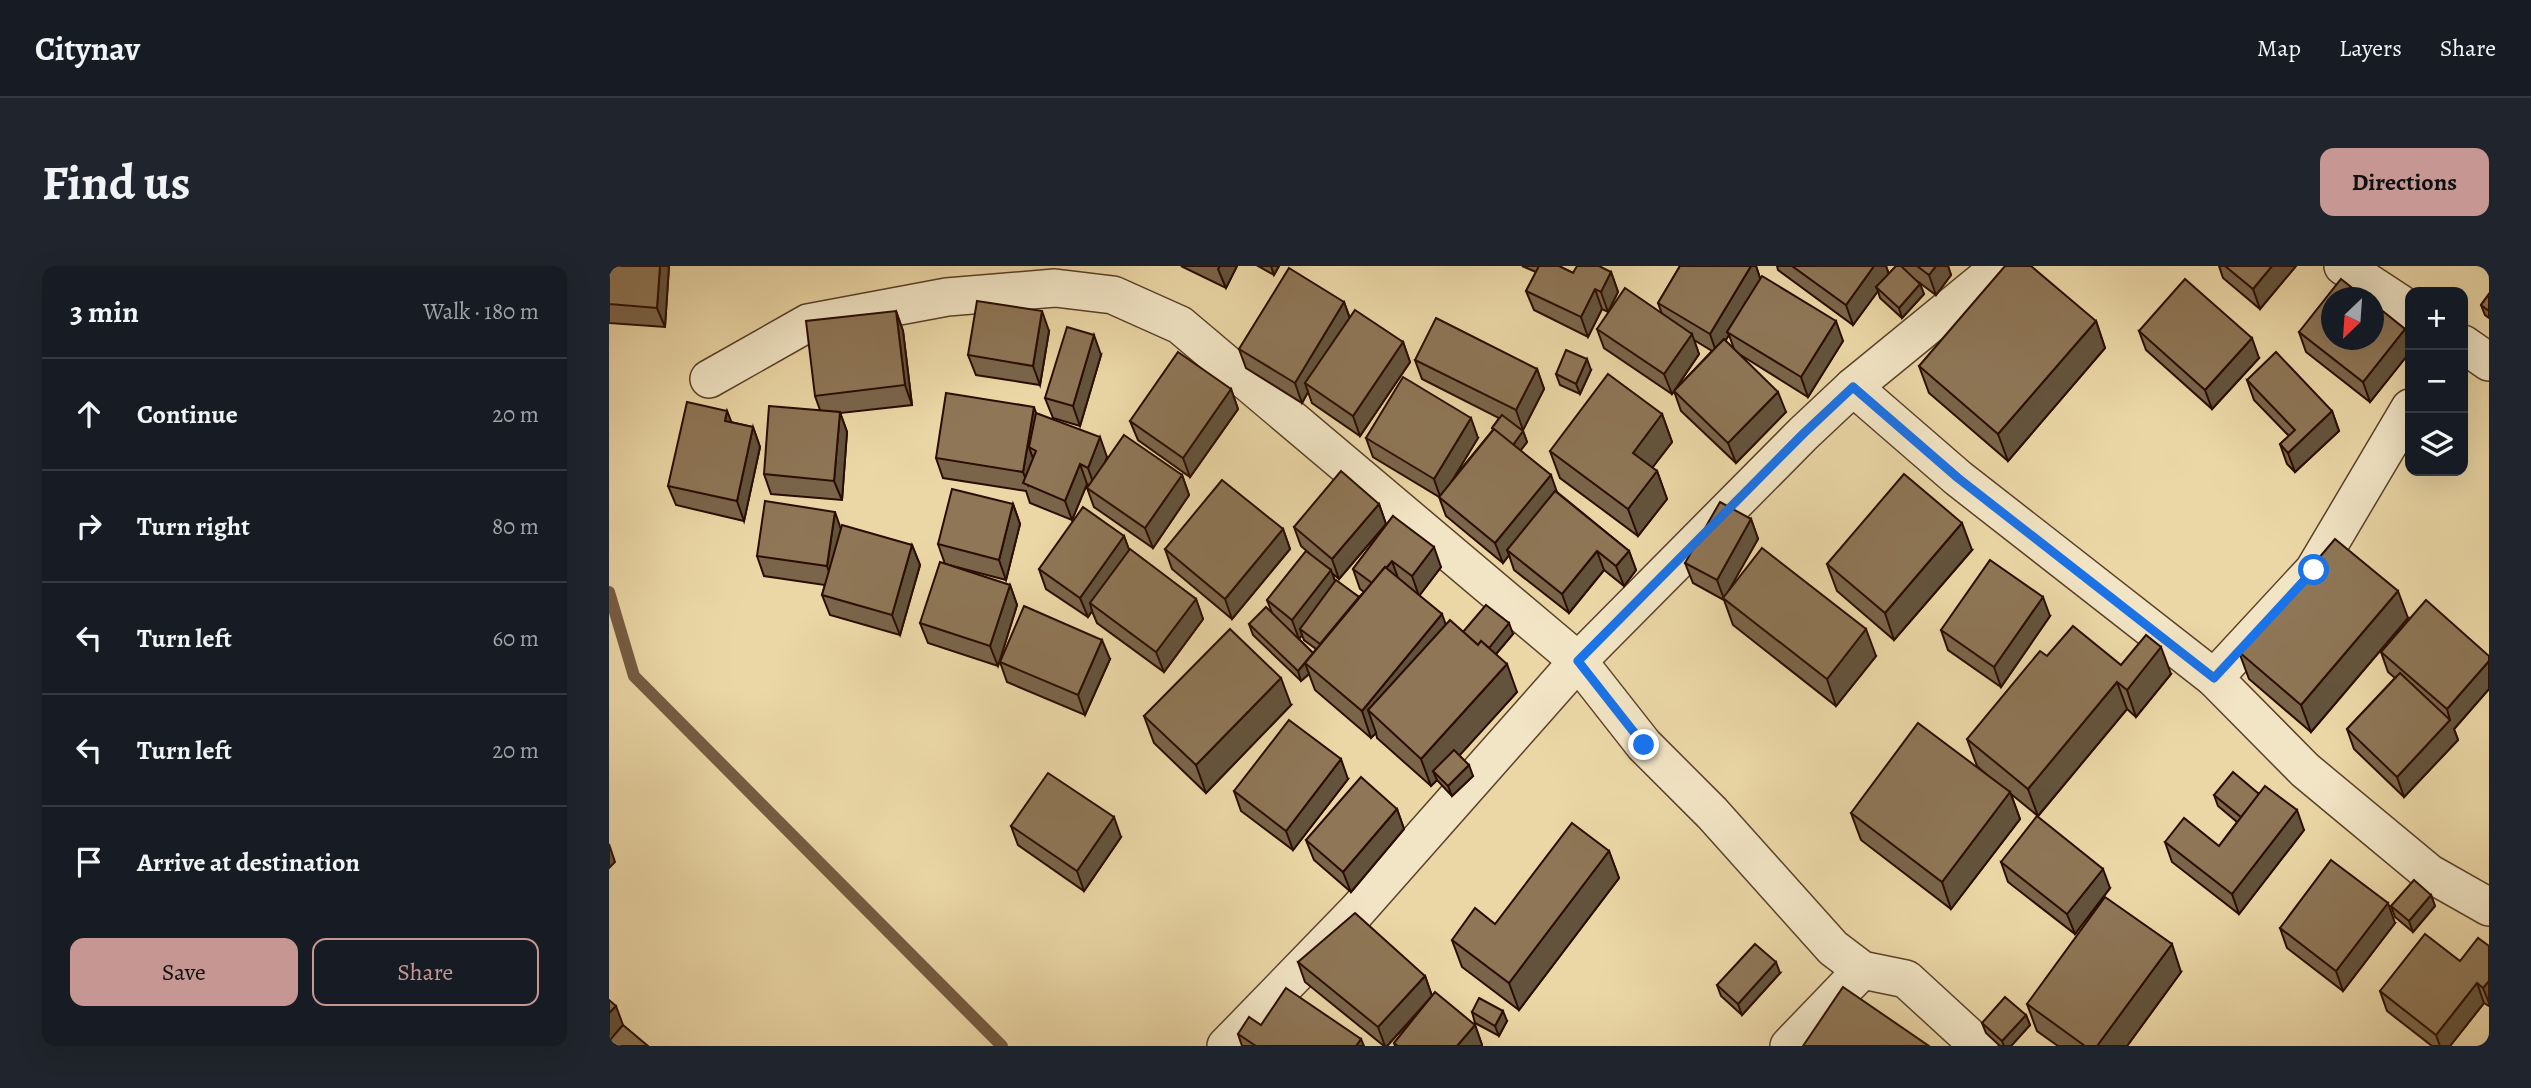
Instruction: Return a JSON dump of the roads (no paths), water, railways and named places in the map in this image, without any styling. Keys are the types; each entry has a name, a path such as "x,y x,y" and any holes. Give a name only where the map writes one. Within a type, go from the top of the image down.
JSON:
{"street":[{"path":"1226,1046 1357,911 1578,661 1804,433 1853,387 2001,266"},
{"path":"2343,266 2405,307"},
{"path":"709,379 808,323 947,297 1055,288 1113,295 1180,325 1578,661 1644,745 1712,813 1833,948 1862,970 1906,979 1979,1046"},
{"path":"2468,347 2489,362"},
{"path":"1853,387 1958,478 2214,678 2305,769 2429,873 2489,907"},
{"path":"2214,678 2314,570 2407,413"},
{"path":"1789,1046 1862,970"}],"waterway":[{"path":"609,592 634,676 1002,1046"}]}
